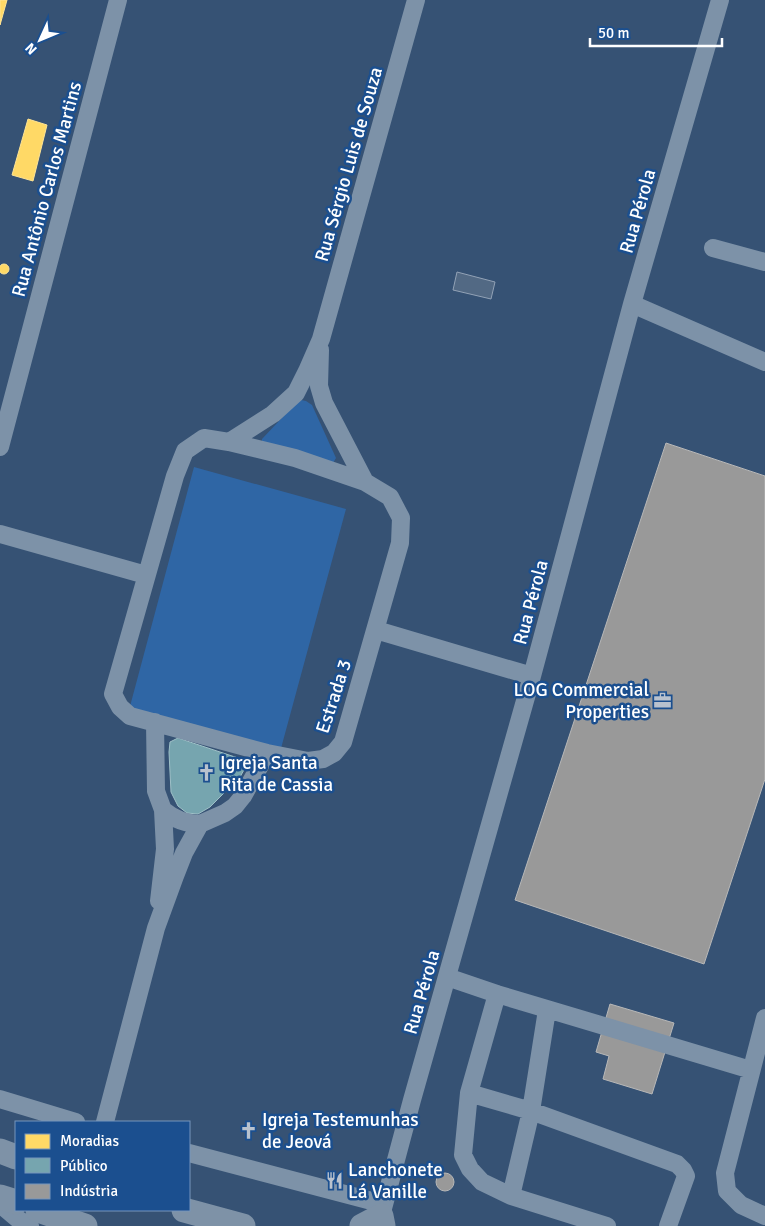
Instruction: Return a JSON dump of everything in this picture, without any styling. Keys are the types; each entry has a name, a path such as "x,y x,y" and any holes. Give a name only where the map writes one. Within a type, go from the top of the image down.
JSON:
{"highway":[{"path":"0,1151 15,1157"},
{"path":"0,1196 15,1202"},
{"path":"41,1211 85,1226"},
{"path":"188,1211 243,1226"}],"street":[{"name":"Rua Antônio Carlos Martins","path":"0,446 118,0"},
{"name":"Rua Sérgio Luis de Souza","path":"229,442 273,414 296,393 321,339 416,0"},
{"name":"Rua Pérola","path":"377,1218 532,676 632,304 720,0"},
{"path":"713,248 765,262"},
{"path":"632,304 765,362"},
{"name":"Rua Sérgio Luis de Souza","path":"321,339 319,386 324,403 365,482"},
{"path":"296,393 310,394 324,403"},
{"name":"Estrada 3","path":"204,438 229,442 295,458 365,482 390,497 401,518 400,543 343,742 334,752 323,758 308,762 267,753 130,716 120,707 113,694 175,476 185,451 204,438"},
{"path":"0,534 146,575"},
{"path":"376,630 532,676"},
{"path":"155,722 156,791 163,810 165,849 156,928"},
{"path":"163,810 173,818 188,824 200,824 225,813 244,796 267,753"},
{"path":"105,1121 156,928 174,876 200,824"},
{"path":"447,977 547,1010 751,1070"},
{"path":"497,994 469,1093 463,1155 470,1169 482,1182 511,1196 607,1226"},
{"path":"511,1196 532,1111 547,1010"},
{"path":"765,1018 725,1173 728,1191 740,1205 765,1216"},
{"path":"469,1093 532,1111 677,1164 684,1170 686,1176 668,1226"},
{"path":"0,1099 73,1121"},
{"path":"190,1153 377,1218"},
{"path":"0,1204 19,1220 30,1226"}],"shaded area":[{"path":"301,400 312,405 336,458 333,463 262,442 262,439"},
{"path":"194,467 346,509 280,752 129,710"}],"building: Moradias":[{"path":"0,0 7,0 0,25"},
{"path":"28,119 47,125 33,181 12,175"},
{"path":"4,264 9,269 4,274 -1,269"}],"building: Público":[{"name":"Igreja Santa Rita de Cassia","path":"178,738 241,759 245,768 240,777 210,807 198,814 187,813 178,806 171,792 170,742"}],"building: Indústria":[{"path":"666,443 765,476 765,779 704,964 515,900"},
{"path":"610,1004 674,1023 652,1094 603,1079 609,1056 596,1052"},
{"path":"441,1173 449,1173 454,1178 452,1189 441,1191 436,1186 436,1178"}],"building: Outros":[{"path":"457,272 495,282 491,299 453,290"}],"place":[{"name":"LOG Commercial Properties","path":"663,700"},
{"name":"Igreja Santa Rita de Cassia","path":"206,773"},
{"name":"Igreja Testemunhas de Jeová","path":"248,1130"},
{"name":"Lanchonete Lá Vanille","path":"334,1180"}]}
